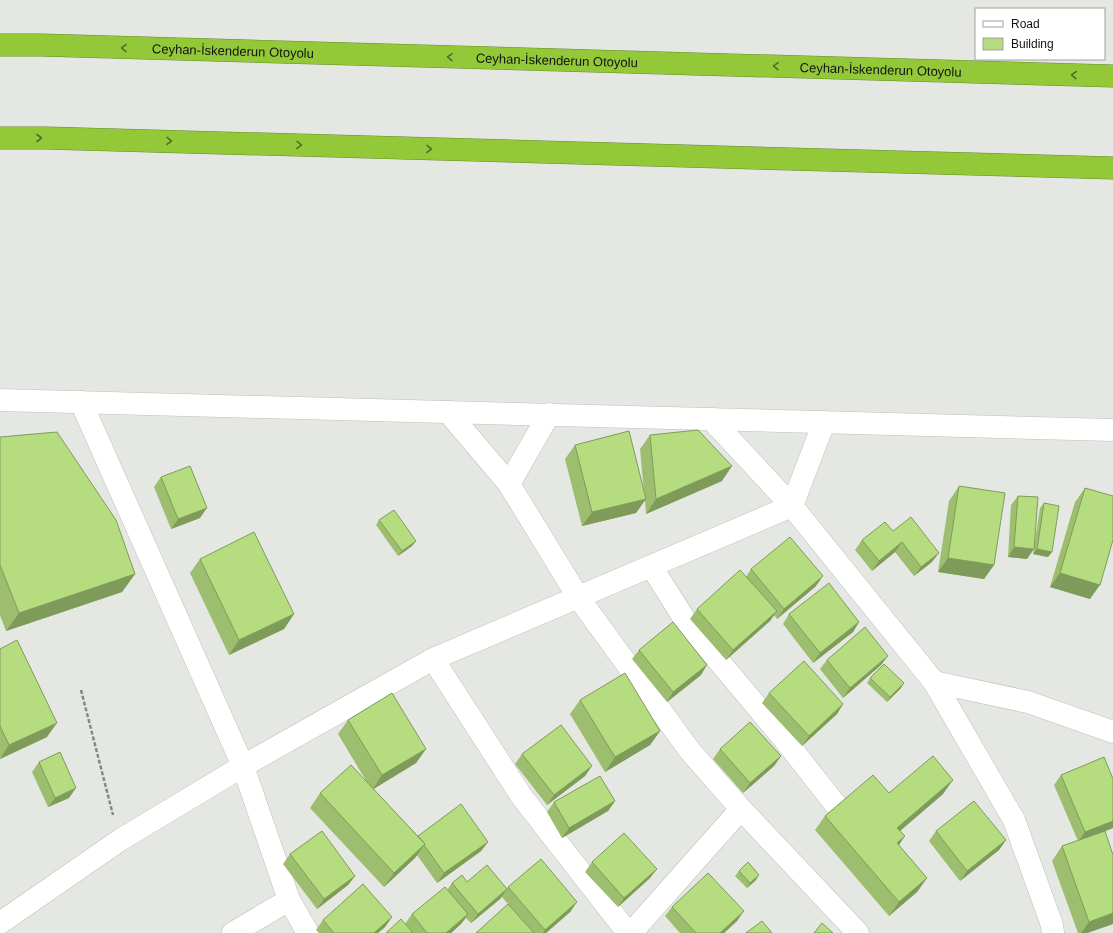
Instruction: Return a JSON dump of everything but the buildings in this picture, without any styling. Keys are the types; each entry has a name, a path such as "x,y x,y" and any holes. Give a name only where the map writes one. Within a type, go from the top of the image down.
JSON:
{"highway":[{"name":"Ceyhan-İskenderun Otoyolu","path":"0,45 50,45 1113,76"},
{"path":"0,138 54,138 1113,168"}],"street":[{"path":"0,400 1113,430"},
{"path":"82,402 243,766 289,900 308,933"},
{"path":"448,412 509,484 578,597 690,751 741,809 858,933"},
{"path":"509,484 549,414"},
{"path":"711,419 792,506 934,682 1014,820 1052,925 1053,933"},
{"path":"0,923 120,840 243,766 433,659 792,506 824,422"},
{"path":"652,566 687,623 784,739 835,804"},
{"path":"433,659 522,797 628,933"},
{"path":"934,682 1028,702 1113,732"},
{"path":"631,933 741,809"},
{"path":"233,933 289,900"}],"path":[{"path":"82,690 120,840"}]}
